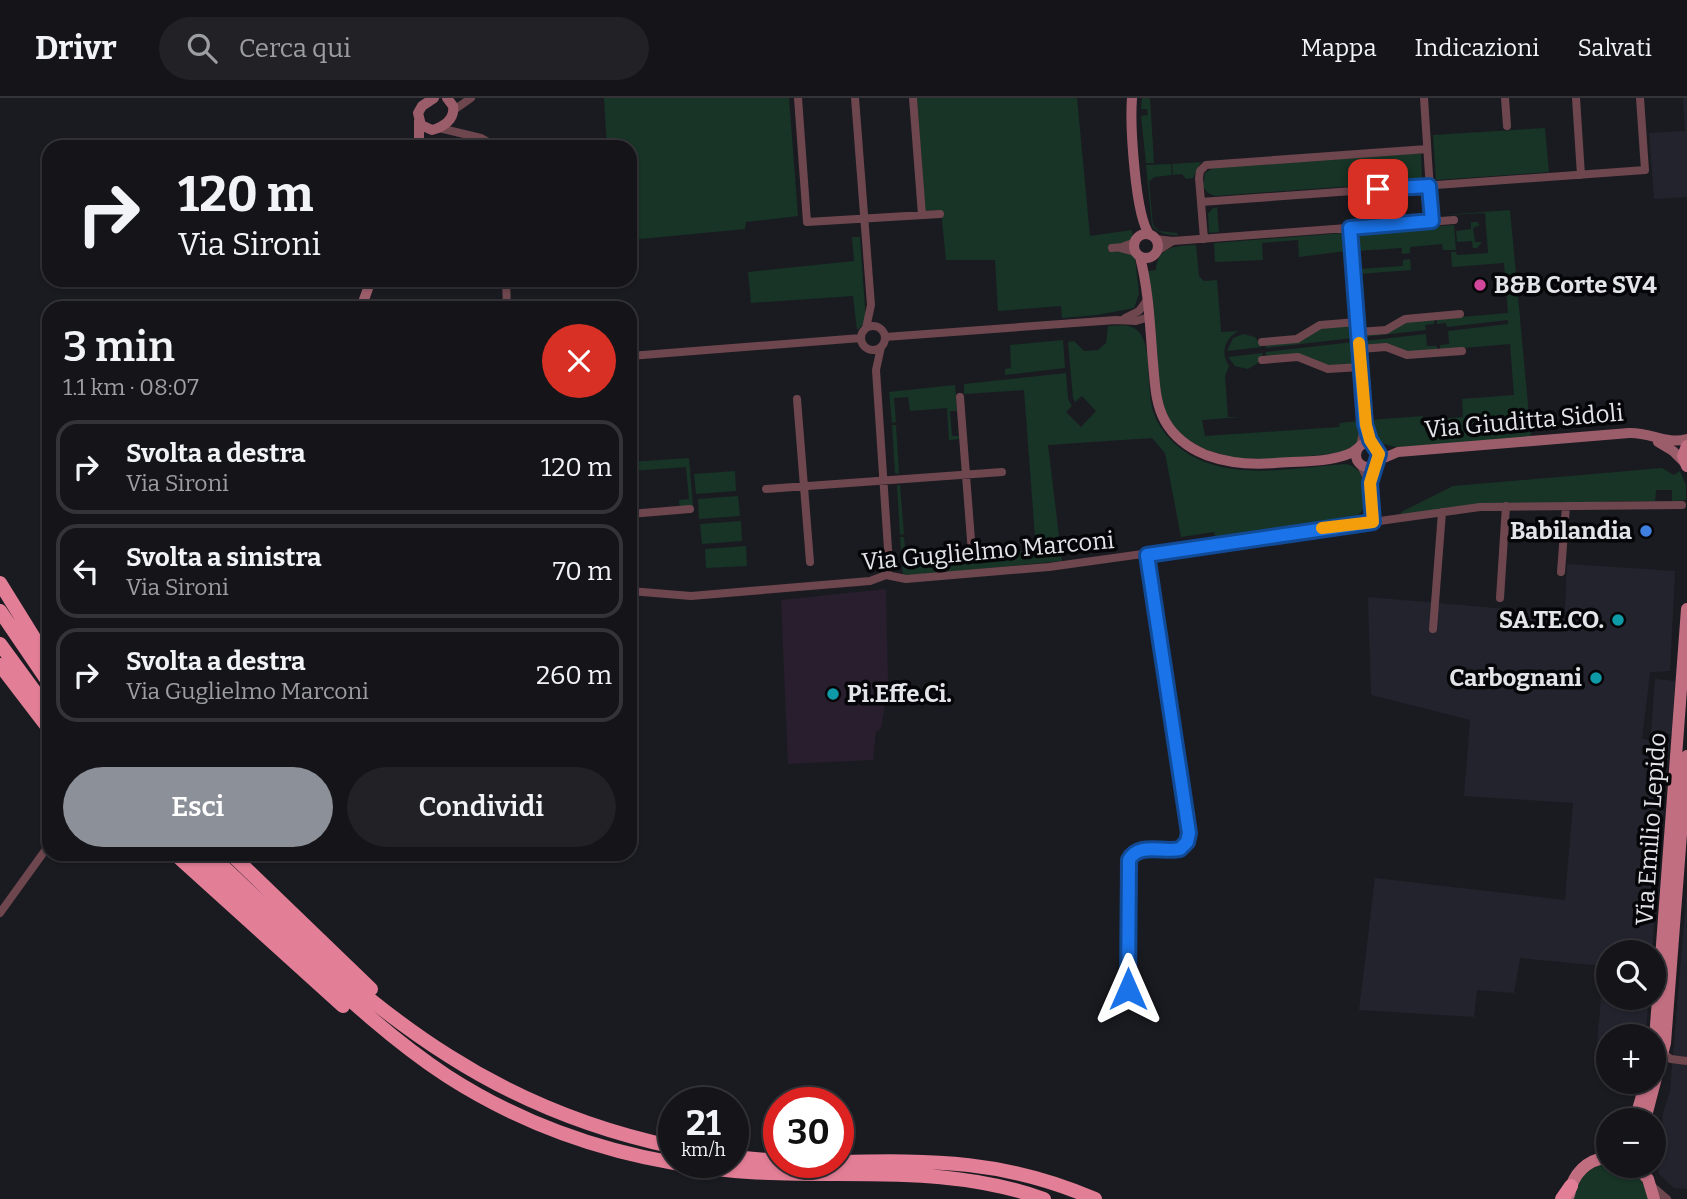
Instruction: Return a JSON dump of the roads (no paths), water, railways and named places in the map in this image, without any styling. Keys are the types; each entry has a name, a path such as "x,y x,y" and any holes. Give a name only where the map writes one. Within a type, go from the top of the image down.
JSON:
{"highway":[{"path":"0,583 42,651"},
{"path":"0,611 42,673"},
{"path":"0,644 42,701"},
{"path":"0,665 42,720"},
{"path":"183,861 338,1002 387,1040 464,1093 521,1116 603,1147 671,1163 762,1173 935,1175 993,1184 1044,1199"},
{"path":"200,861 383,1028 450,1077 521,1116"},
{"path":"218,861 380,1007 433,1046 497,1084 580,1121 658,1143"},
{"path":"238,861 393,1009 497,1084"},
{"path":"854,1162 912,1160 970,1164 1028,1175 1095,1199"},
{"path":"1562,1199 1569,1193"}],"main road":[{"path":"1687,446 1684,456 1687,466"},
{"name":"Via Emilio Lepido","path":"1660,1024 1687,609"},
{"name":"Via Emilio Lepido","path":"1661,1024 1685,819 1687,756"},
{"path":"1639,1108 1643,1094"},
{"path":"1569,1193 1583,1168 1596,1160"}],"street":[{"path":"451,105 464,98"},
{"path":"451,105 471,98"},
{"path":"798,98 807,222 940,214"},
{"path":"855,98 871,305 885,337"},
{"path":"913,98 922,215"},
{"path":"1132,98 1131,119 1156,395 1161,412 1172,431 1190,447 1224,460 1250,464 1337,457 1352,453 1368,443 1375,446"},
{"path":"1424,98 1432,221"},
{"path":"1505,98 1507,126"},
{"path":"1576,98 1581,175"},
{"path":"1201,202 1645,170 1640,98"},
{"path":"419,140 420,109 429,100"},
{"path":"425,140 435,129 449,122 451,105"},
{"path":"451,105 464,134"},
{"path":"418,118 423,126 485,140"},
{"path":"1204,239 1199,176 1206,165 1427,149"},
{"path":"1116,248 1173,241 1454,220"},
{"path":"1350,228 1365,424 1356,456 1370,484 1373,522"},
{"path":"1154,255 1173,241"},
{"path":"1142,244 1154,255"},
{"path":"1142,244 1158,246 1146,265 1145,278"},
{"path":"1118,320 1139,311 1147,300"},
{"path":"861,338 871,305"},
{"path":"1262,342 1297,339 1320,325 1386,330 1405,319 1460,314"},
{"path":"885,337 1149,317"},
{"path":"1118,320 1139,326 1151,340"},
{"path":"866,328 880,328"},
{"path":"885,337 876,370 889,568 886,575"},
{"path":"861,338 876,370"},
{"path":"637,355 861,338"},
{"path":"865,347 874,350 881,347"},
{"path":"1360,349 1386,347 1407,355 1462,351"},
{"path":"1262,360 1298,357 1328,369 1361,367"},
{"path":"960,397 972,552"},
{"path":"797,399 810,562"},
{"path":"1365,424 1379,454 1370,484"},
{"name":"Via Giuditta Sidoli","path":"1375,446 1398,452 1641,433 1673,451 1687,466"},
{"name":"Via Giuditta Sidoli","path":"1653,438 1675,442 1687,439"},
{"name":"Via Giuditta Sidoli","path":"1377,462 1398,452"},
{"path":"1337,457 1367,467 1377,462"},
{"path":"766,489 1002,472"},
{"name":"Via Guglielmo Marconi","path":"637,592 691,596 870,581 886,575 906,579 1049,567 1442,512 1506,506 1682,505"},
{"path":"1500,598 1506,506"},
{"path":"1561,572 1566,506"},
{"path":"637,513 690,509"},
{"path":"1433,629 1442,512"},
{"path":"1128,989 1129,860 1138,850 1180,849 1187,842 1189,833 1147,555"},
{"path":"0,913 42,855"},
{"path":"1666,1057 1687,1061"},
{"path":"1638,1108 1640,1104"},
{"path":"1653,1192 1667,1199"}],"place":[{"name":"B&B Corte SV4","path":"1480,285"},
{"name":"Babilandia","path":"1646,531"},
{"name":"SA.TE.CO.","path":"1618,620"},
{"name":"Carbognani","path":"1596,678"},
{"name":"Pi.Effe.Ci.","path":"833,694"}]}
